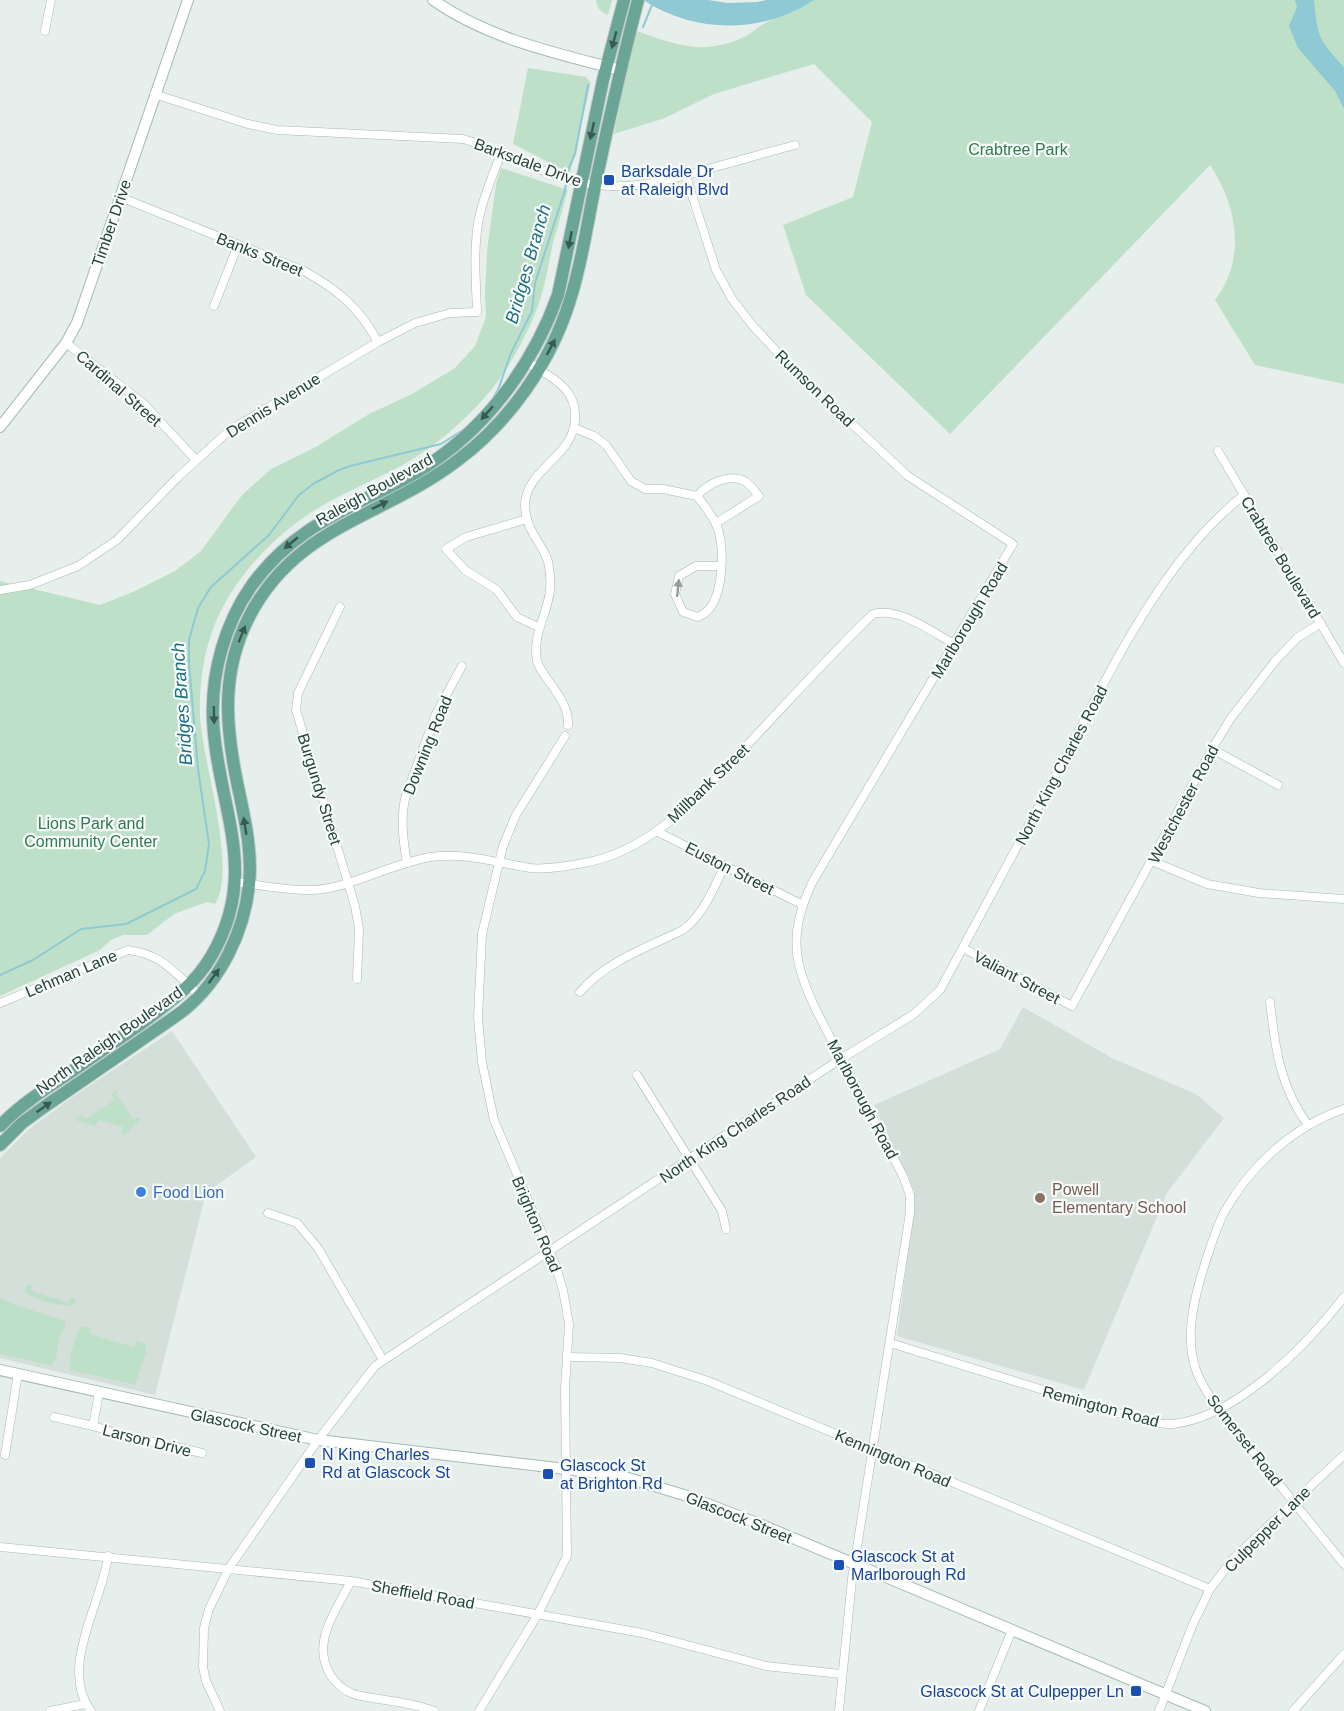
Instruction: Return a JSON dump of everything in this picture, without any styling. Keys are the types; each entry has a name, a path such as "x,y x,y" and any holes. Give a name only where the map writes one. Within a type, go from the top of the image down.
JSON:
{"main road":[{"name":"Raleigh Boulevard","path":"236,882 236,853 213,720 216,676 221,652 237,611 264,569 297,538 328,517 418,471 450,449 486,415 517,378 539,340 558,295 607,66 624,0"},
{"name":"Raleigh Boulevard","path":"249,884 246,825 227,720 229,678 234,656 249,617 275,578 289,563 335,529 426,482 459,459 497,424 528,386 552,347 571,300 620,70 638,0"},
{"name":"North Raleigh Boulevard","path":"0,1126 29,1100 176,999 189,986 201,972 218,944 231,909 236,882"},
{"name":"North Raleigh Boulevard","path":"0,1146 22,1123 185,1009 199,995 212,980 231,950 242,918 249,884"}],"street":[{"path":"45,31 51,0"},
{"name":"Timber Drive","path":"0,426 66,343 77,323 188,0"},
{"path":"433,0 462,19 499,36 620,70"},
{"name":"Barksdale Drive","path":"154,94 248,124 277,130 463,139 502,152 558,176 595,186 622,187 653,184 795,145"},
{"name":"Dennis Avenue","path":"0,590 30,585 78,566 117,540 196,460 230,430 378,342 416,322 450,313 477,312 475,258 479,219 486,193 502,152"},
{"name":"Rumson Road","path":"686,176 716,270 732,299 753,326 791,367 908,476 1013,544"},
{"name":"Banks Street","path":"120,197 304,272 331,287 351,303 378,342"},
{"path":"214,306 238,245"},
{"name":"Cardinal Street","path":"66,343 144,404 196,460"},
{"path":"527,362 556,380 573,397 576,413 569,442 528,489 525,505 529,527 549,563 550,591 538,627 537,662 560,696 568,713 568,725"},
{"path":"574,428 594,436 606,445 631,482 645,489 663,489 697,496 716,523 722,539 721,566 718,591 710,609 698,617 683,612 675,594 679,576 696,566 721,566"},
{"name":"Crabtree Boulevard","path":"1218,451 1344,663"},
{"path":"697,496 705,487 719,481 737,479 746,482 759,496 716,523"},
{"name":"North King Charles Road","path":"220,1711 206,1681 202,1646 209,1608 229,1568 318,1440 375,1366 549,1250 914,1014 940,990 1143,614 1198,538 1224,511 1244,495"},
{"path":"527,519 466,537 446,549 465,570 497,590 517,617 538,627"},
{"name":"Marlborough Road","path":"839,1711 841,1674 855,1564 910,1213 910,1195 903,1176 807,987 799,965 797,935 801,904 1013,544"},
{"name":"Burgundy Street","path":"340,608 298,693 296,710 355,906 359,929 357,979"},
{"name":"Millbank Street","path":"236,882 314,890 432,857 460,856 533,868 585,863 621,852 658,832 693,801 873,614 881,612 904,618 954,644"},
{"name":"Westchester Road","path":"1072,1006 1230,718 1276,660 1297,638 1321,623"},
{"name":"Downing Road","path":"407,863 402,827 406,795 436,714 462,666"},
{"name":"Brighton Road","path":"479,1711 538,1614 567,1556 565,1388 569,1324 563,1290 549,1250 494,1120 482,1062 478,1018 482,934 499,862 516,815 565,736"},
{"path":"1212,749 1278,785"},
{"name":"Euston Street","path":"658,832 801,904"},
{"path":"1152,861 1207,884 1259,893 1344,899"},
{"path":"580,992 606,969 683,930 694,922 704,908 725,865"},
{"name":"Valiant Street","path":"963,948 1072,1006"},
{"name":"Lehman Lane","path":"0,1003 128,950 156,957 169,966 199,995"},
{"path":"1270,1002 1273,1033 1285,1085 1295,1107 1308,1125"},
{"path":"637,1074 692,1159 722,1211 726,1229"},
{"name":"Somerset Road","path":"1344,1109 1308,1125 1293,1135 1259,1165 1225,1212 1204,1267 1193,1305 1191,1326 1191,1350 1203,1387 1218,1409 1344,1564"},
{"path":"268,1213 297,1223 318,1248 383,1360"},
{"name":"Remington Road","path":"890,1343 1141,1420 1169,1424 1190,1421 1218,1409 1262,1381 1295,1354 1344,1297"},
{"name":"Kennington Road","path":"568,1357 620,1358 652,1363 708,1381 1210,1589"},
{"name":"Glascock Street","path":"0,1370 318,1440 625,1478 684,1495 757,1523 1205,1711"},
{"path":"5,1455 18,1373"},
{"name":"Larson Drive","path":"93,1426 99,1392"},
{"name":"Larson Drive","path":"54,1418 202,1453"},
{"name":"Culpepper Lane","path":"1159,1711 1193,1624 1210,1589 1233,1559 1344,1455"},
{"name":"Sheffield Road","path":"0,1547 351,1581 642,1634 766,1666 841,1674"},
{"path":"50,1711 88,1707 81,1685 82,1653 89,1621 107,1567 108,1556"},
{"path":"351,1581 324,1635 323,1657 330,1674 345,1689 358,1696 405,1703 434,1711"},
{"path":"979,1711 1012,1630"},
{"path":"1293,1711 1344,1654"}],"shaded area":[{"name":"Powell Elementary School","path":"1023,1007 1112,1058 1196,1094 1224,1118 1167,1193 1084,1390 897,1336 915,1202 914,1191 874,1105 1000,1049"},
{"path":"172,1031 256,1157 206,1193 155,1395 0,1358 0,1158 28,1130 71,1098"}],"green space":[{"path":"596,0 612,0 608,15 599,9"},
{"name":"Crabtree Park","path":"808,0 1344,0 1344,384 1255,365 1215,300 1232,267 1235,232 1227,197 1210,165 950,434 806,295 783,225 853,197 872,122 814,64 714,94 665,118 614,134 637,31 678,44 716,46 747,36 763,24"},
{"path":"528,68 586,77 591,83 570,173 513,144"},
{"name":"Lions Park and Community Center","path":"501,168 568,190 540,300 531,324 511,362 480,403 435,444 404,464 315,510 275,541 241,579 217,620 204,660 200,703 202,736 217,814 223,866 221,888 215,904 207,902 174,914 147,935 123,935 111,940 100,950 0,996 0,581 100,605 135,591 175,571 201,551 242,495 271,469 314,448 369,414 412,394 455,368 475,346 486,317 487,251 496,184"},
{"path":"120,1088 116,1094 134,1120 139,1117 141,1119 125,1135 121,1134 123,1127 99,1120 95,1126 75,1120 81,1115 86,1119 114,1100 111,1094"},
{"path":"27,1284 32,1286 31,1291 67,1302 71,1297 76,1301 69,1306 40,1300 25,1291"},
{"path":"0,1298 65,1321 65,1329 60,1337 52,1366 0,1354"},
{"path":"80,1327 90,1328 90,1334 134,1347 137,1341 146,1344 146,1353 135,1385 70,1370 74,1343"}],"water":[{"path":"643,0 708,0 728,3 814,0 773,19 729,26 685,19"},
{"path":"1295,0 1314,0 1318,31 1324,44 1344,67 1344,109 1335,91 1298,48 1289,26 1297,7"}],"waterway":[{"name":"Bridges Branch","path":"643,27 654,0"},
{"name":"Bridges Branch","path":"493,398 511,353 532,311 535,283 565,190 568,170 575,154 588,85"},
{"name":"Bridges Branch","path":"0,975 33,960 81,929 126,924 196,889 205,871 209,844 198,769 189,663 189,640 198,608 211,587 269,535 299,495 313,484 350,466 441,444 463,430"}],"place":[{"name":"Barksdale Dr at Raleigh Blvd","path":"609,180"},
{"name":"Food Lion","path":"141,1192"},
{"name":"Powell Elementary School","path":"1040,1198"},
{"name":"N King Charles Rd at Glascock St","path":"310,1463"},
{"name":"Glascock St at Brighton Rd","path":"548,1474"},
{"name":"Glascock St at Marlborough Rd","path":"839,1565"},
{"name":"Glascock St at Culpepper Ln","path":"1136,1691"}]}
